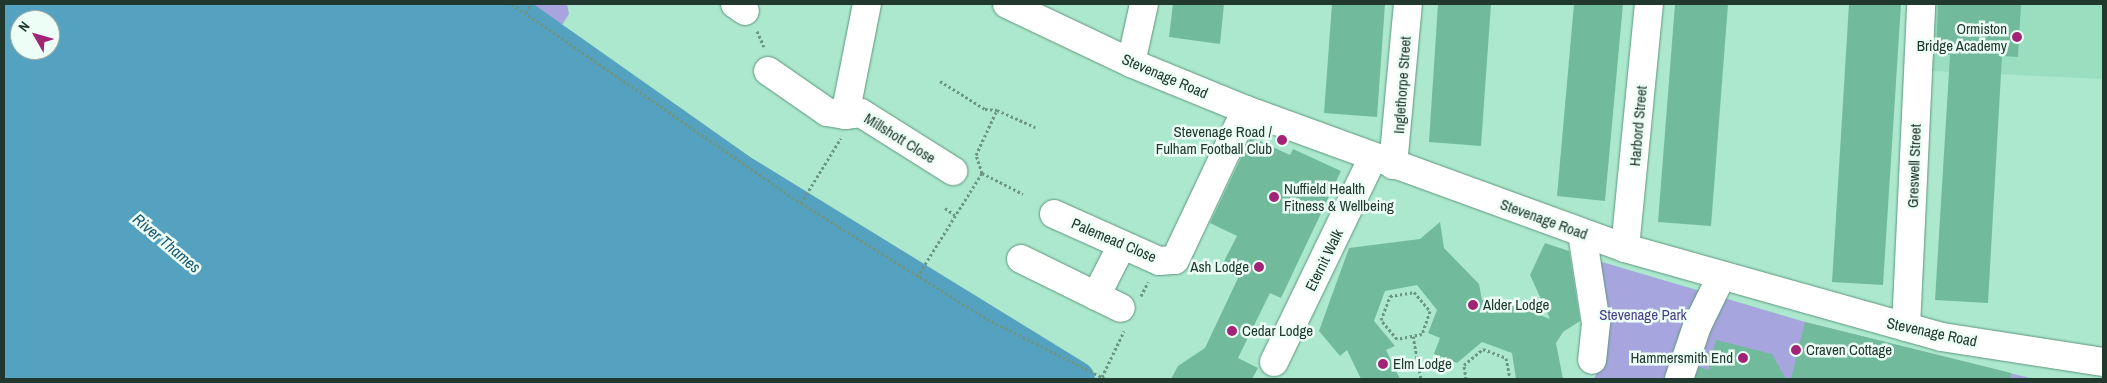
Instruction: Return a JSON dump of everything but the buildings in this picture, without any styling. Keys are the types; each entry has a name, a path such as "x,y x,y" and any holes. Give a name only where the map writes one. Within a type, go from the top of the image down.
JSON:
{"street":[{"name":"Millshott Close","path":"845,115 867,4"},
{"name":"Stevenage Road","path":"1007,4 1131,63 1246,110 1625,248 1721,277 1906,327 2103,362"},
{"path":"1131,63 1144,4"},
{"name":"Inglethorpe Street","path":"1383,161 1408,4"},
{"name":"Harbord Street","path":"1625,248 1649,4"},
{"name":"Greswell Street","path":"1906,327 1921,4"},
{"name":"Millshott Close","path":"768,71 827,112 845,115 861,113 953,171"},
{"name":"Palemead Close","path":"1054,214 1158,261 1175,260 1246,110"},
{"name":"Eternit Walk","path":"1274,362 1383,161"},
{"path":"1582,233 1596,323 1592,360"},
{"path":"1101,286 1122,245"},
{"path":"1021,259 1101,286 1121,308"},
{"path":"1679,379 1697,326 1721,277"}],"path":[{"path":"512,4 801,203 917,277 1106,379"},
{"path":"526,13 531,4"},
{"path":"727,6 766,45 762,51 768,71"},
{"path":"940,81 985,109 997,110 1035,127"},
{"path":"997,110 976,155 982,173 1023,194"},
{"path":"801,203 839,144 845,115"},
{"path":"917,277 982,173"},
{"path":"945,208 955,215"},
{"path":"1414,292 1430,311 1422,334 1414,336 1397,339 1381,320 1390,296 1414,292"},
{"path":"1414,336 1421,379"},
{"path":"1466,379 1464,365 1483,349 1506,358 1510,379"}],"shaded area":[{"name":"Ormiston Bridge Academy","path":"1933,4 2103,4 2103,79 1929,71"}],"green space":[{"path":"502,4 567,4 569,14 560,28 550,20 543,34"},
{"name":"Craven Cottage","path":"1595,260 1805,322 2034,379 1594,379 1604,358"}],"water":[{"name":"River Thames","path":"4,4 502,4 737,170 1077,379 4,379"}],"waterway":[{"path":"502,4 737,170 1077,379"}],"place":[{"name":"Ormiston Bridge Academy","path":"2017,37"},
{"name":"Stevenage Road / Fulham Football Club","path":"1282,140"},
{"name":"Nuffield Health Fitness & Wellbeing","path":"1274,197"},
{"name":"Ash Lodge","path":"1259,267"},
{"name":"Alder Lodge","path":"1473,305"},
{"name":"Cedar Lodge","path":"1232,331"},
{"name":"Craven Cottage","path":"1796,350"},
{"name":"Hammersmith End","path":"1743,358"},
{"name":"Elm Lodge","path":"1383,364"}],"park label":[{"name":"Stevenage Park","path":"1643,315"}]}
